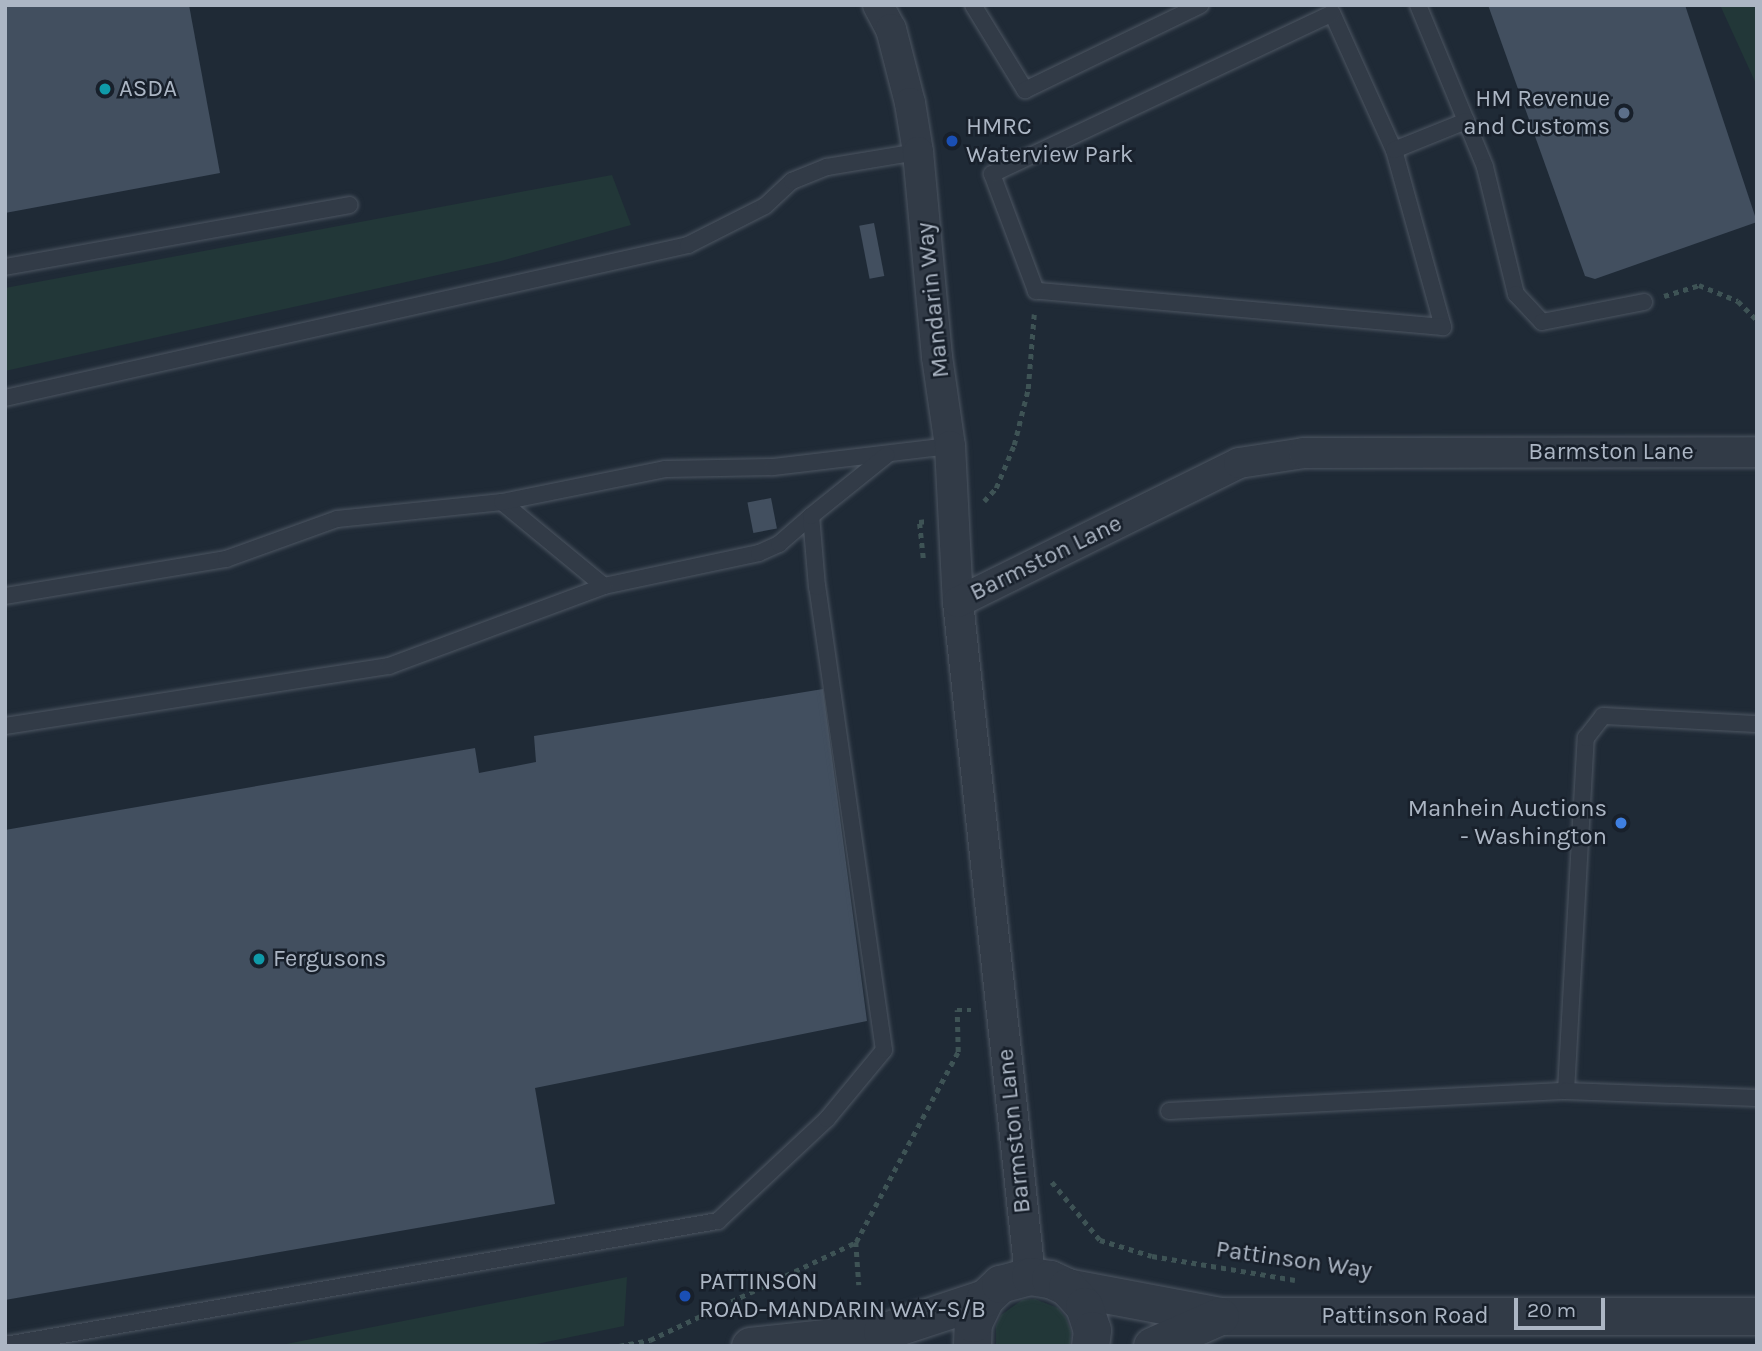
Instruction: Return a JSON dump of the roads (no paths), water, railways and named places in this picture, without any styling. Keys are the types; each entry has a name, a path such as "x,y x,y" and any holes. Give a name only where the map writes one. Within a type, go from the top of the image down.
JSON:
{"street":[{"name":"Mandarin Way","path":"878,5 891,29 910,103 918,152 937,357 950,446 958,602"},
{"name":"Barmston Lane","path":"1030,1276 958,602 1238,463 1304,453 1757,452"},
{"name":"Pattinson Road","path":"1030,1276 1050,1279 1067,1287 1220,1316 1757,1316"},
{"path":"972,1346 973,1323 985,1298 1000,1284 1030,1276"},
{"path":"1067,1287 1084,1306 1092,1330 1090,1346"},
{"path":"750,1346 882,1332 985,1298"},
{"name":"Pattinson Road","path":"1152,1346 1220,1316"}],"lane":[{"path":"973,5 1025,90 1201,5"},
{"path":"1418,5 1485,167 1516,294 1542,322 1644,302"},
{"path":"1332,13 1394,150 1443,327 1036,291 992,174 1332,13"},
{"path":"1394,150 1466,121"},
{"path":"5,398 688,245 765,206 792,181 804,176 827,167 918,152"},
{"path":"5,267 349,205"},
{"path":"5,596 226,559 337,519 502,502 665,469 773,467 950,446"},
{"path":"5,726 389,666 604,586 759,553 779,544 887,455"},
{"path":"502,502 604,586"},
{"path":"5,1345 718,1222 827,1119 884,1050 817,587 811,516"},
{"path":"1566,1091 1586,738 1603,716 1757,724"},
{"path":"1169,1111 1566,1091 1757,1098"}],"place":[{"name":"ASDA","path":"105,89"},
{"name":"HM Revenue and Customs","path":"1624,113"},
{"name":"HMRC Waterview Park","path":"952,141"},
{"name":"Manhein Auctions - Washington","path":"1621,823"},
{"name":"Fergusons","path":"259,959"},
{"name":"PATTINSON ROAD-MANDARIN WAY-S/B","path":"685,1296"}]}
